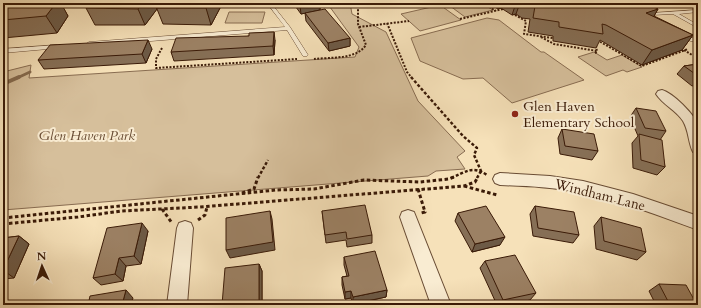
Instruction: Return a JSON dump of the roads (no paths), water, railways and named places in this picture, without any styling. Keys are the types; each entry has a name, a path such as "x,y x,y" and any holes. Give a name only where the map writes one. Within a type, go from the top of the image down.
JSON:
{"street":[{"path":"693,3 698,6"},
{"path":"662,94 680,109 690,121 698,148"},
{"name":"Windham Lane","path":"500,179 536,180 568,184 608,194 698,223"},
{"path":"408,217 441,305"},
{"path":"177,305 185,228"}],"lane":[{"path":"269,3 288,28 305,55"},
{"path":"647,10 658,19"},
{"path":"652,14 698,11"},
{"path":"675,13 698,27"},
{"path":"80,44 288,28"},
{"path":"676,35 688,40 698,41"},
{"path":"3,51 64,46"}],"waterway":[{"path":"17,78 30,72"},
{"path":"3,84 19,77"}],"place":[{"name":"Glen Haven Elementary School","path":"515,114"}],"park label":[{"name":"Glen Haven Park","path":"87,135"}]}
